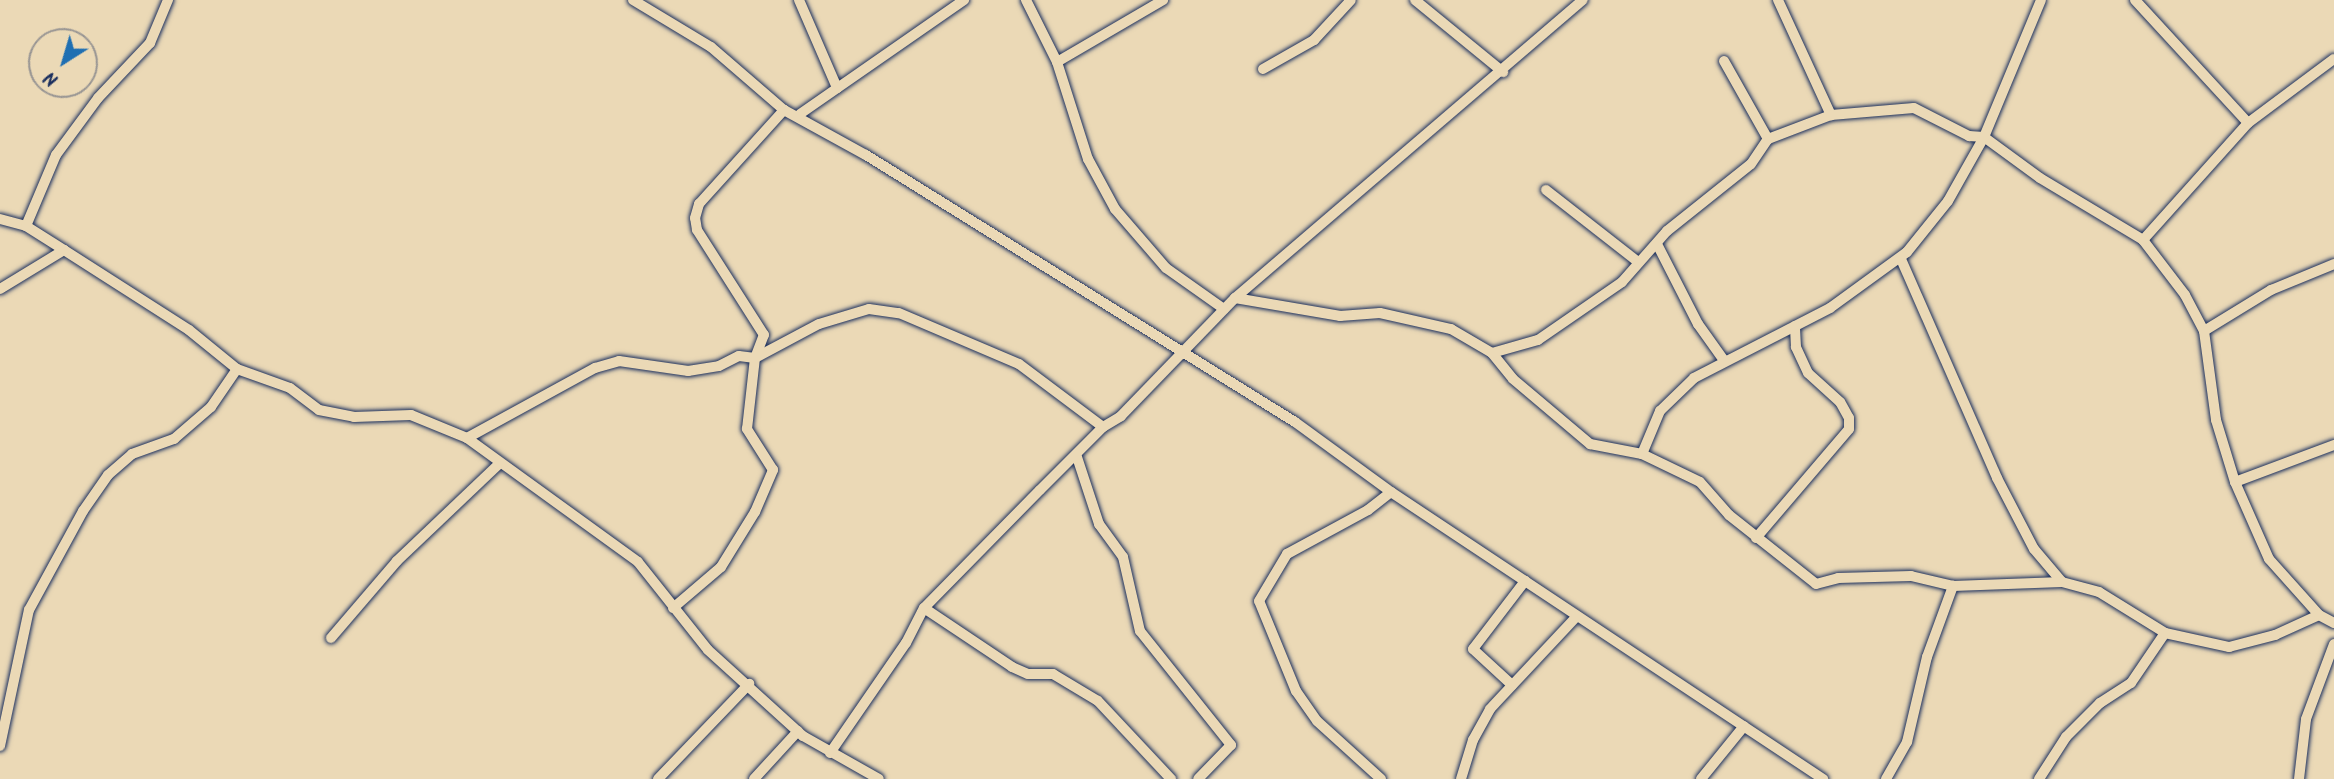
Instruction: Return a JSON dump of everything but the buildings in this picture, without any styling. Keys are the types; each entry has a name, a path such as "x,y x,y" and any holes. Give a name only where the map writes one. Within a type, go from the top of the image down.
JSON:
{"street":[{"path":"26,226 56,155 98,98 150,43 168,0"},
{"path":"633,0 711,47 784,110 800,114 1065,283 1183,351 1295,422 1391,492 1823,779"},
{"path":"799,0 837,88"},
{"path":"800,114 964,0"},
{"path":"1026,0 1057,62 1088,159 1115,209 1166,268 1224,309"},
{"path":"1057,62 1163,0"},
{"path":"1263,69 1314,40 1351,0"},
{"path":"830,753 906,643 924,608 1077,457 1103,427 1121,416 1235,298 1503,72 1583,0"},
{"path":"1778,0 1831,115"},
{"path":"1642,454 1660,411 1694,378 1723,359 1743,356 1830,308 1900,259 1948,201 1984,137 2041,0"},
{"path":"2135,0 2248,123"},
{"path":"1422,2 1503,72"},
{"path":"2143,240 2248,123 2334,59"},
{"path":"1724,61 1768,139"},
{"path":"1492,353 1538,340 1622,282 1637,261 1751,164 1768,139 1831,115 1914,108 1969,136 1984,137 2060,190 2143,240 2185,295 2204,331 2216,420 2235,482 2269,559 2319,615 2334,623"},
{"path":"673,608 721,567 774,470 747,429 755,358 764,335 697,230 695,218 699,204 784,110"},
{"path":"1546,190 1637,261"},
{"path":"0,219 26,226 189,330 237,369 290,388 319,410 354,417 411,415 467,438 499,464 638,562 708,650 749,684 798,731 830,753 879,779"},
{"path":"1657,244 1698,324 1723,359"},
{"path":"0,289 64,250"},
{"path":"1900,259 1997,478 2034,549 2063,582"},
{"path":"2204,331 2271,290 2334,264"},
{"path":"1235,298 1312,313 1380,313 1451,329 1492,353 1513,379 1590,444 1642,454 1700,482 1756,538 1816,584 1838,578 1911,576 1953,586 2063,582 2099,592 2165,633 2229,647 2275,635 2319,615"},
{"path":"467,438 595,368 619,361 688,371 719,366 739,356 755,358 847,313 869,309 899,313 1018,364 1103,427"},
{"path":"1756,538 1849,429 1845,409 1808,373 1796,347 1795,326"},
{"path":"1778,336 1796,347"},
{"path":"0,746 29,610 83,511 108,475 132,454 174,439 211,407 237,369"},
{"path":"2235,482 2334,445"},
{"path":"1077,457 1099,524 1123,557 1140,631 1231,745 1198,779"},
{"path":"331,638 397,561 499,464"},
{"path":"1381,779 1317,721 1296,691 1259,601 1287,554 1368,510 1391,492"},
{"path":"1512,685 1473,649 1525,581"},
{"path":"1886,779 1907,742 1927,657 1953,586"},
{"path":"924,608 1012,667 1028,674 1053,674 1098,701 1171,779"},
{"path":"1461,779 1473,740 1490,709 1577,616"},
{"path":"2039,779 2066,737 2101,703 2131,683 2165,633"},
{"path":"2299,779 2306,719 2334,644"},
{"path":"658,779 749,684"},
{"path":"1701,779 1744,726"},
{"path":"754,779 798,731"}]}
